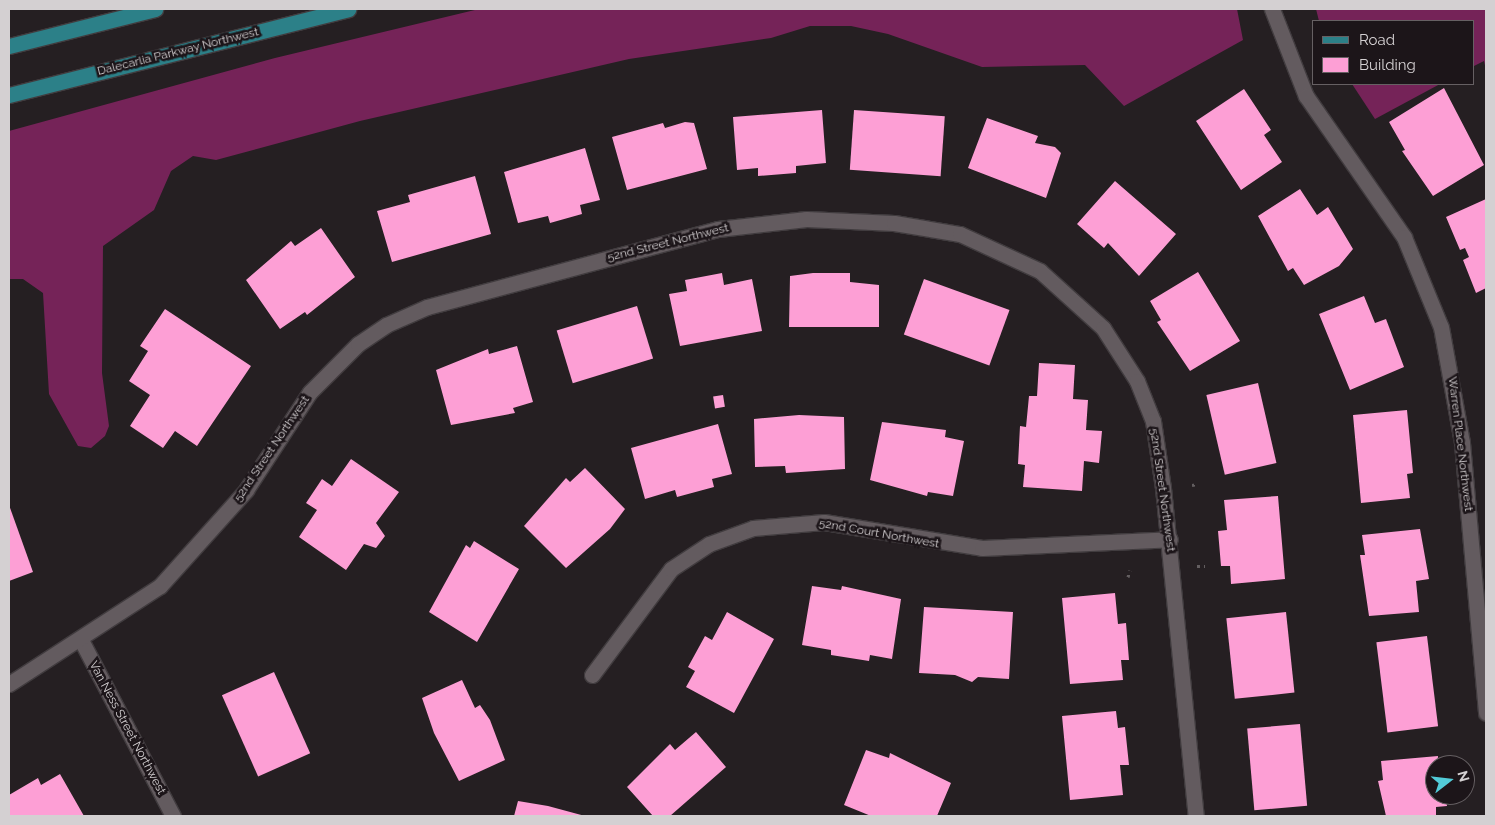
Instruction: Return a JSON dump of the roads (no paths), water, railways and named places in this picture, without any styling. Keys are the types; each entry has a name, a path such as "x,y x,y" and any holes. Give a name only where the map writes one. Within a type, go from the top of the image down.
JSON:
{"main road":[{"path":"9,46 155,9"},
{"name":"Dalecarlia Parkway Northwest","path":"9,95 348,9"}],"street":[{"name":"Warren Place Northwest","path":"1272,9 1306,96 1404,237 1441,327 1462,443 1486,713"},
{"name":"52nd Street Northwest","path":"9,684 142,601 190,556 246,490 310,392 358,344 386,325 427,307 696,234 762,223 850,220 949,231 992,245 1057,284 1103,328 1138,381 1157,438 1170,539 1196,816"},
{"name":"52nd Court Northwest","path":"592,675 670,569 709,544 754,528 824,522 982,548 1170,539"},
{"name":"Van Ness Street Northwest","path":"81,640 173,816"}]}
